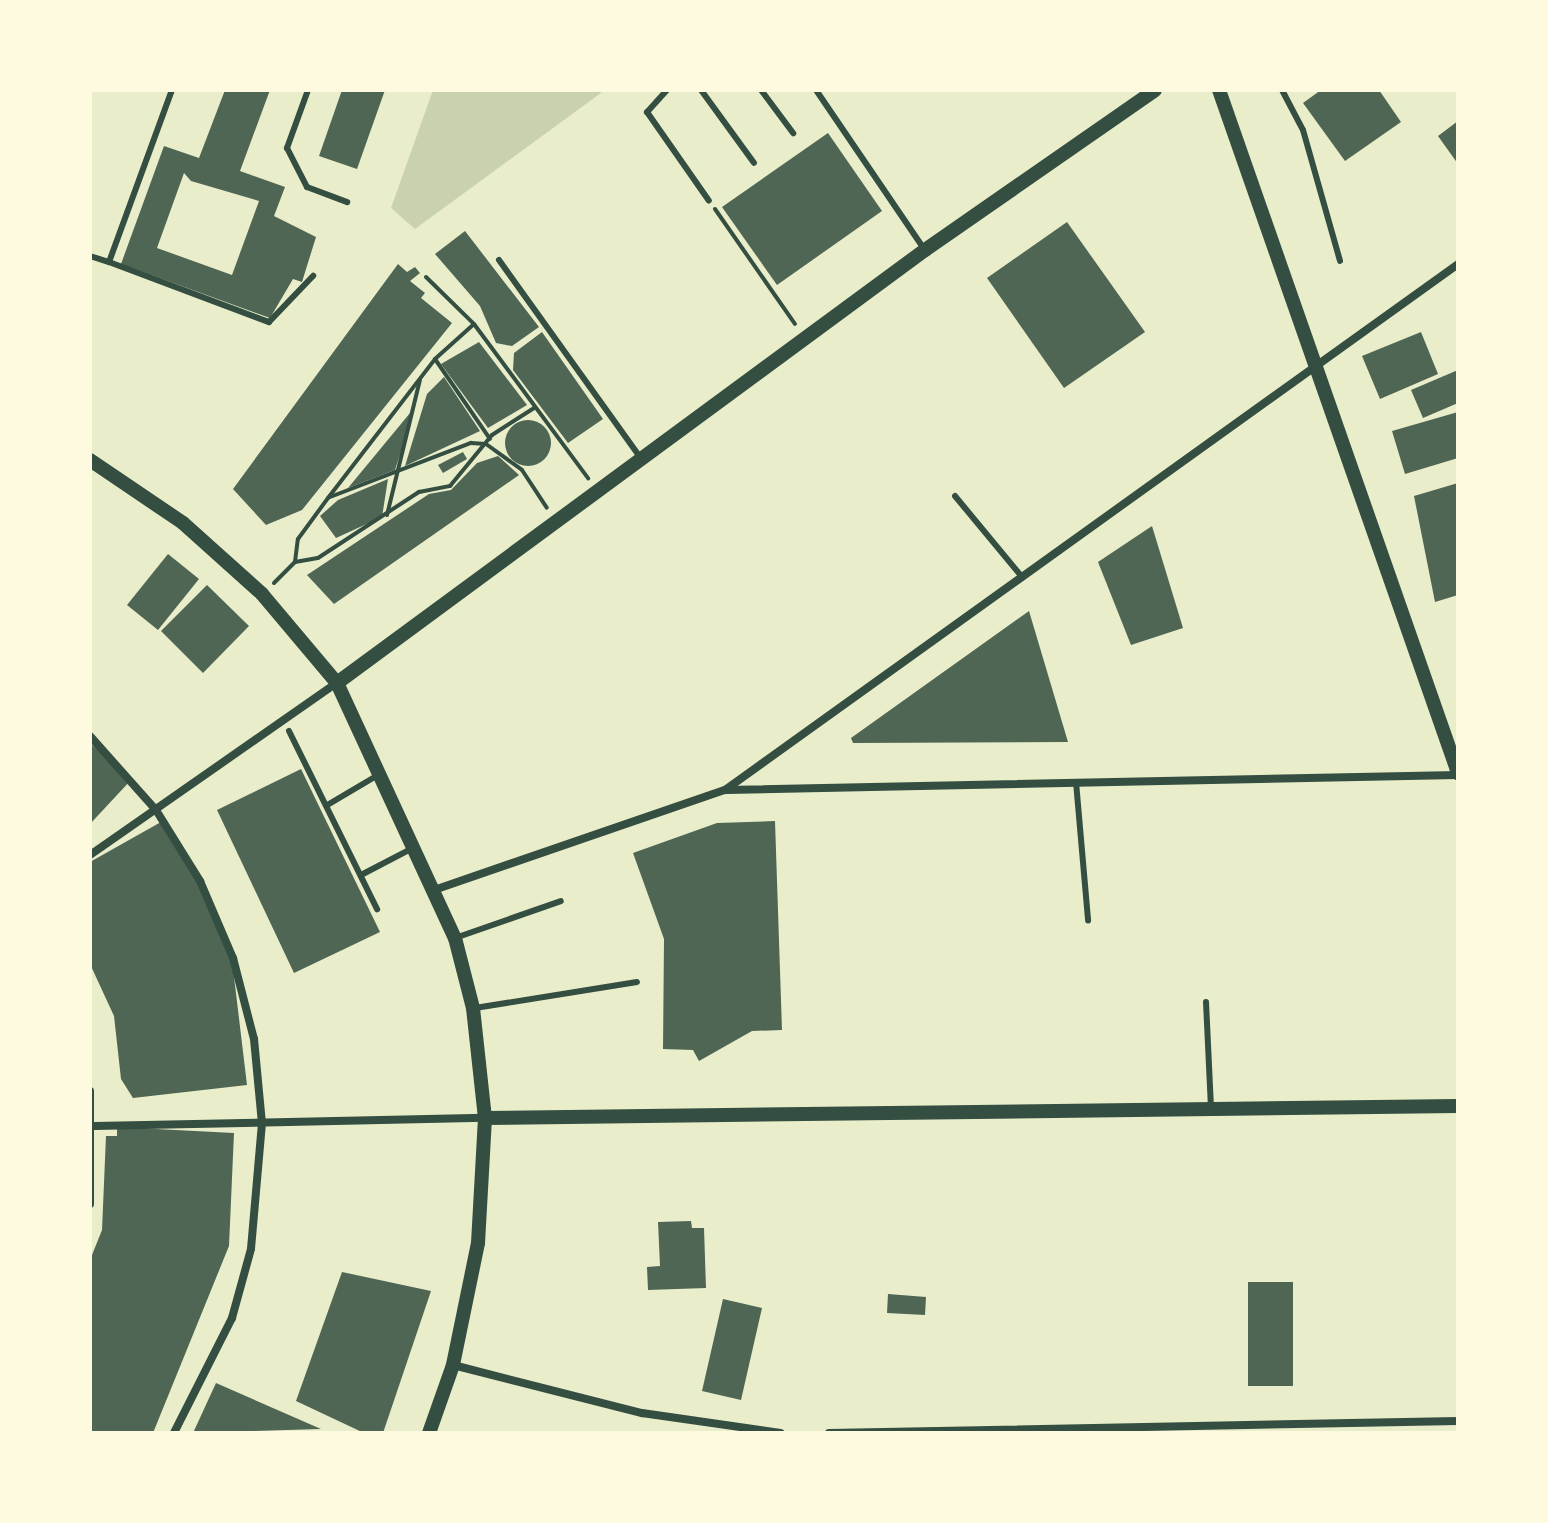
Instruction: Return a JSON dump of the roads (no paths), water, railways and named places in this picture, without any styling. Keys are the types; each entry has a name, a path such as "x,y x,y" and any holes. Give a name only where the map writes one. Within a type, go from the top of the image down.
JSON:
{"street":[{"path":"90,855 337,683 555,519 925,250 1155,90"},
{"path":"725,790 1458,774 1219,90"},
{"path":"434,890 725,790 1458,264"},
{"path":"90,460 183,523 262,594 337,683 455,938 473,1008 485,1118 478,1243 453,1365 429,1433"},
{"path":"90,736 156,810 200,881 233,958 254,1039 262,1123 251,1249 232,1318 174,1433"},
{"path":"90,1091 95,1126 90,1204"},
{"path":"95,1126 1458,1106"},
{"path":"453,1365 657,1416 781,1433"},
{"path":"829,1433 1458,1421"}],"lane":[{"path":"109,262 172,90"},
{"path":"308,90 287,148 307,187 347,202"},
{"path":"667,90 647,112 709,201"},
{"path":"701,90 754,163"},
{"path":"761,90 793,133"},
{"path":"816,90 925,250"},
{"path":"1282,90 1303,130 1340,261"},
{"path":"90,256 269,322 313,276"},
{"path":"499,260 641,458"},
{"path":"955,496 1022,577"},
{"path":"289,731 329,804 377,909"},
{"path":"329,804 378,775"},
{"path":"1076,782 1088,920"},
{"path":"361,875 413,848"},
{"path":"455,938 561,901"},
{"path":"473,1008 637,982"},
{"path":"1206,1002 1211,1110"}]}
